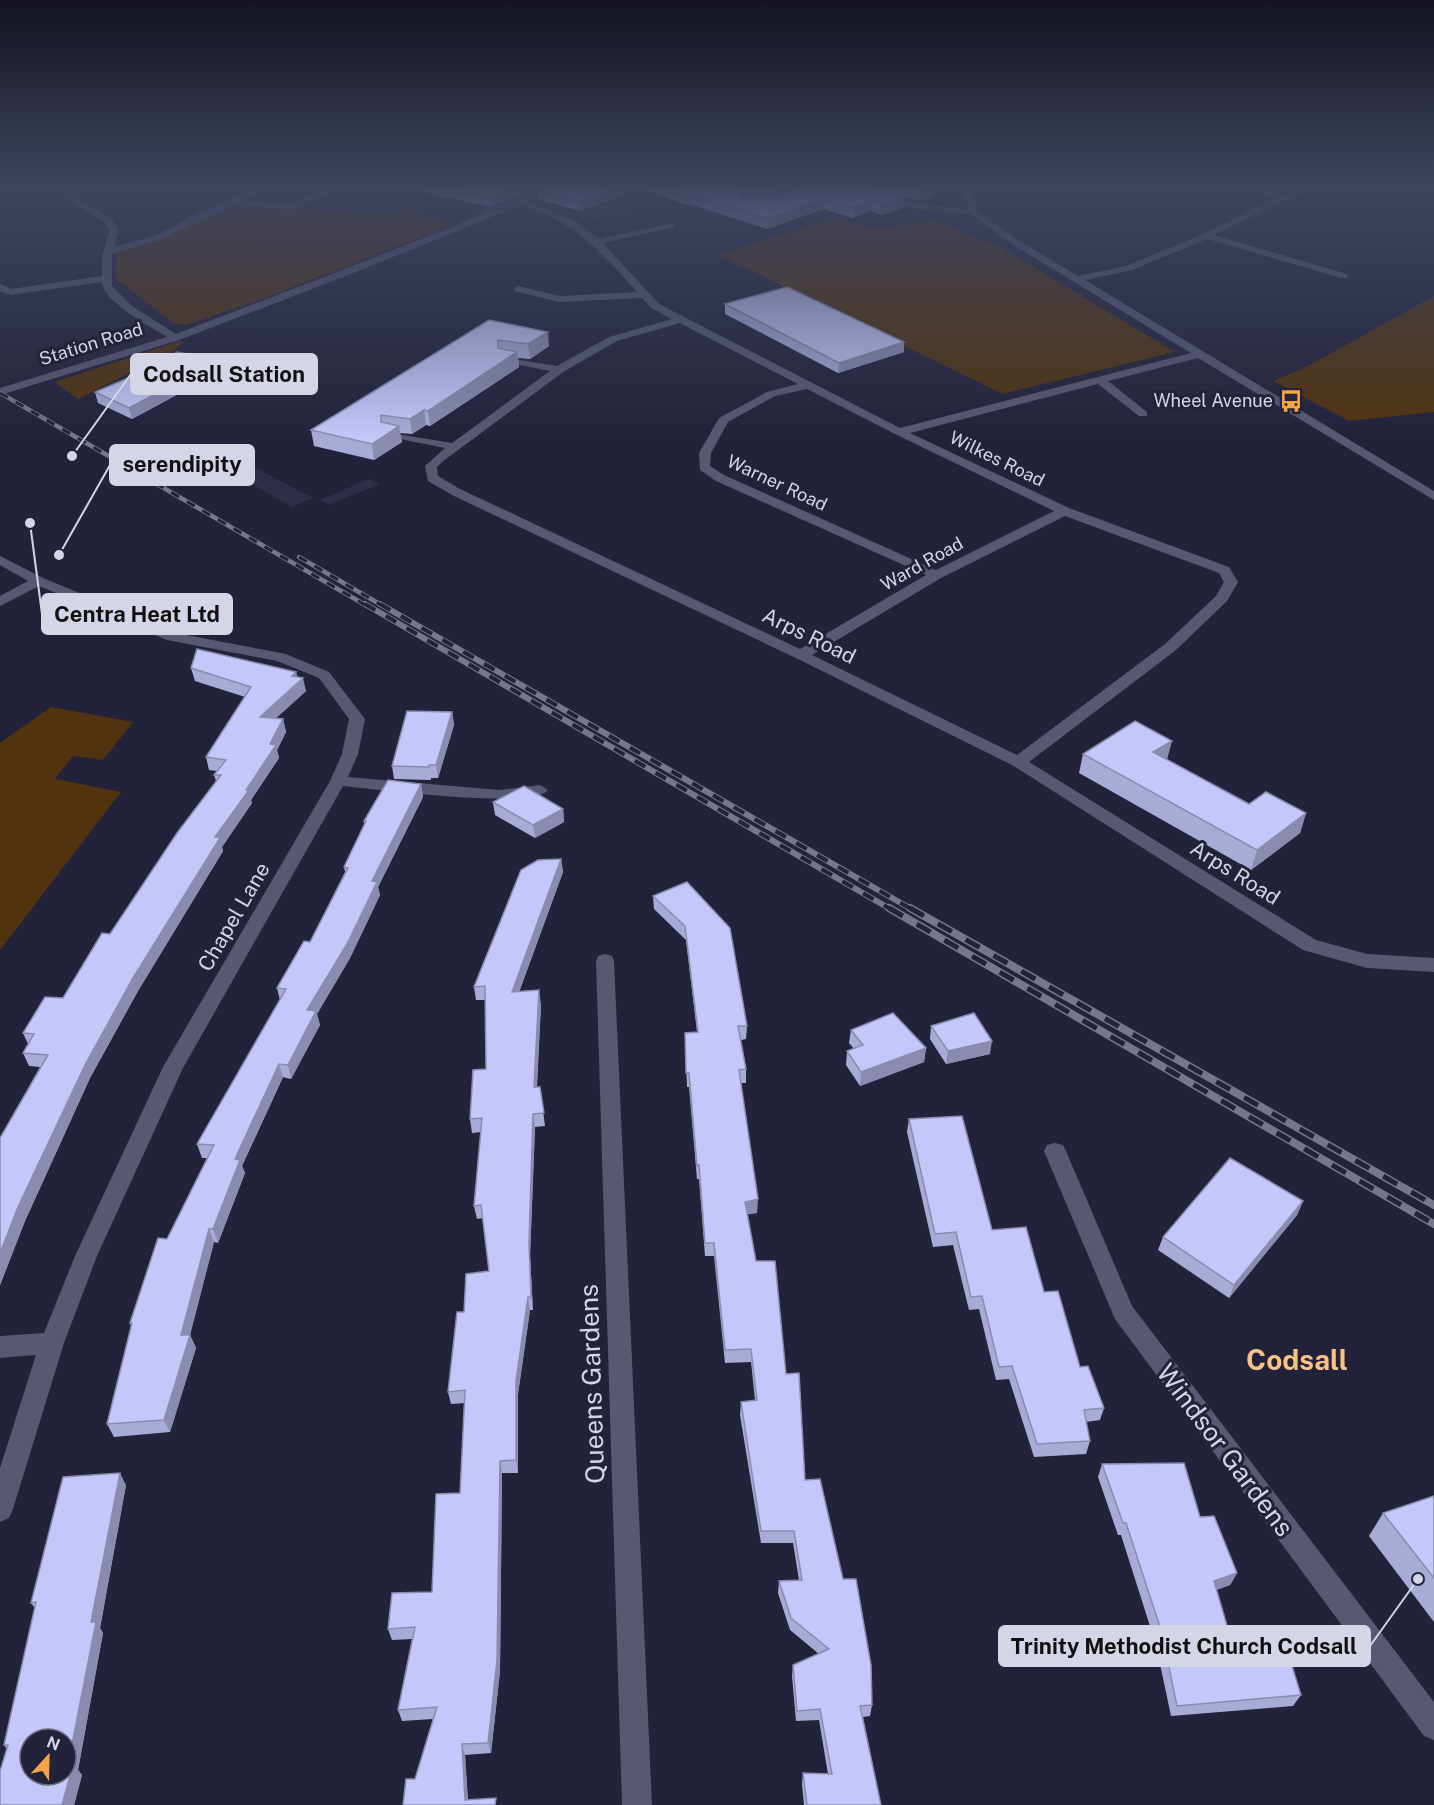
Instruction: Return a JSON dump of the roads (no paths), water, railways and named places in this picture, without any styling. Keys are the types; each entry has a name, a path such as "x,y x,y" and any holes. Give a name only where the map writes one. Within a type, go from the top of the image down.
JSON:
{"street":[{"path":"107,270 107,287 116,299 175,338"},
{"name":"Station Road","path":"0,392 175,338 352,270"},
{"name":"Wilkes Road","path":"622,270 655,306 899,432 1064,511 1214,564 1224,570 1229,577 1230,587 1226,595 1174,646 1018,762"},
{"path":"1063,270 1434,496"},
{"path":"1078,279 1119,270"},
{"path":"1324,270 1344,276"},
{"path":"0,287 5,294 106,278"},
{"path":"518,289 559,299 644,295"},
{"name":"Arps Road","path":"682,319 613,339 559,370 431,466 432,478 456,492 801,655 1018,762 1310,945 1367,961 1434,965"},
{"path":"899,432 1200,354"},
{"path":"506,359 559,370"},
{"path":"1100,380 1143,414"},
{"name":"Warner Road","path":"810,385 771,394 723,420 705,453 704,467 720,478 936,575"},
{"path":"389,434 456,447"},
{"name":"Ward Road","path":"801,655 936,575 1064,511"},
{"name":"Chapel Lane","path":"0,560 38,581 172,637 281,657 324,675 357,719 350,754 338,781 173,1067 86,1256 52,1343 0,1509"},
{"path":"0,602 38,581"},
{"path":"338,781 499,795 540,790"},
{"name":"Queens Gardens","path":"604,961 637,1805"},
{"name":"Windsor Gardens","path":"1055,1151 1123,1312 1434,1726"},
{"path":"0,1347 52,1343"}],"railway":[{"path":"0,393 367,606"},
{"path":"299,557 383,606"},
{"path":"365,604 892,910"},
{"path":"380,604 913,910"},
{"path":"889,908 1434,1224"},
{"path":"910,908 1434,1205"}],"place":[{"name":"Wheel Avenue","path":"1291,401"},
{"name":"Codsall Station","path":"72,456"},
{"name":"Centra Heat Ltd","path":"30,523"},
{"name":"serendipity","path":"59,555"},
{"name":"Trinity Methodist Church Codsall","path":"1418,1579"}],"district":[{"name":"Codsall","path":"1297,1360"}]}
